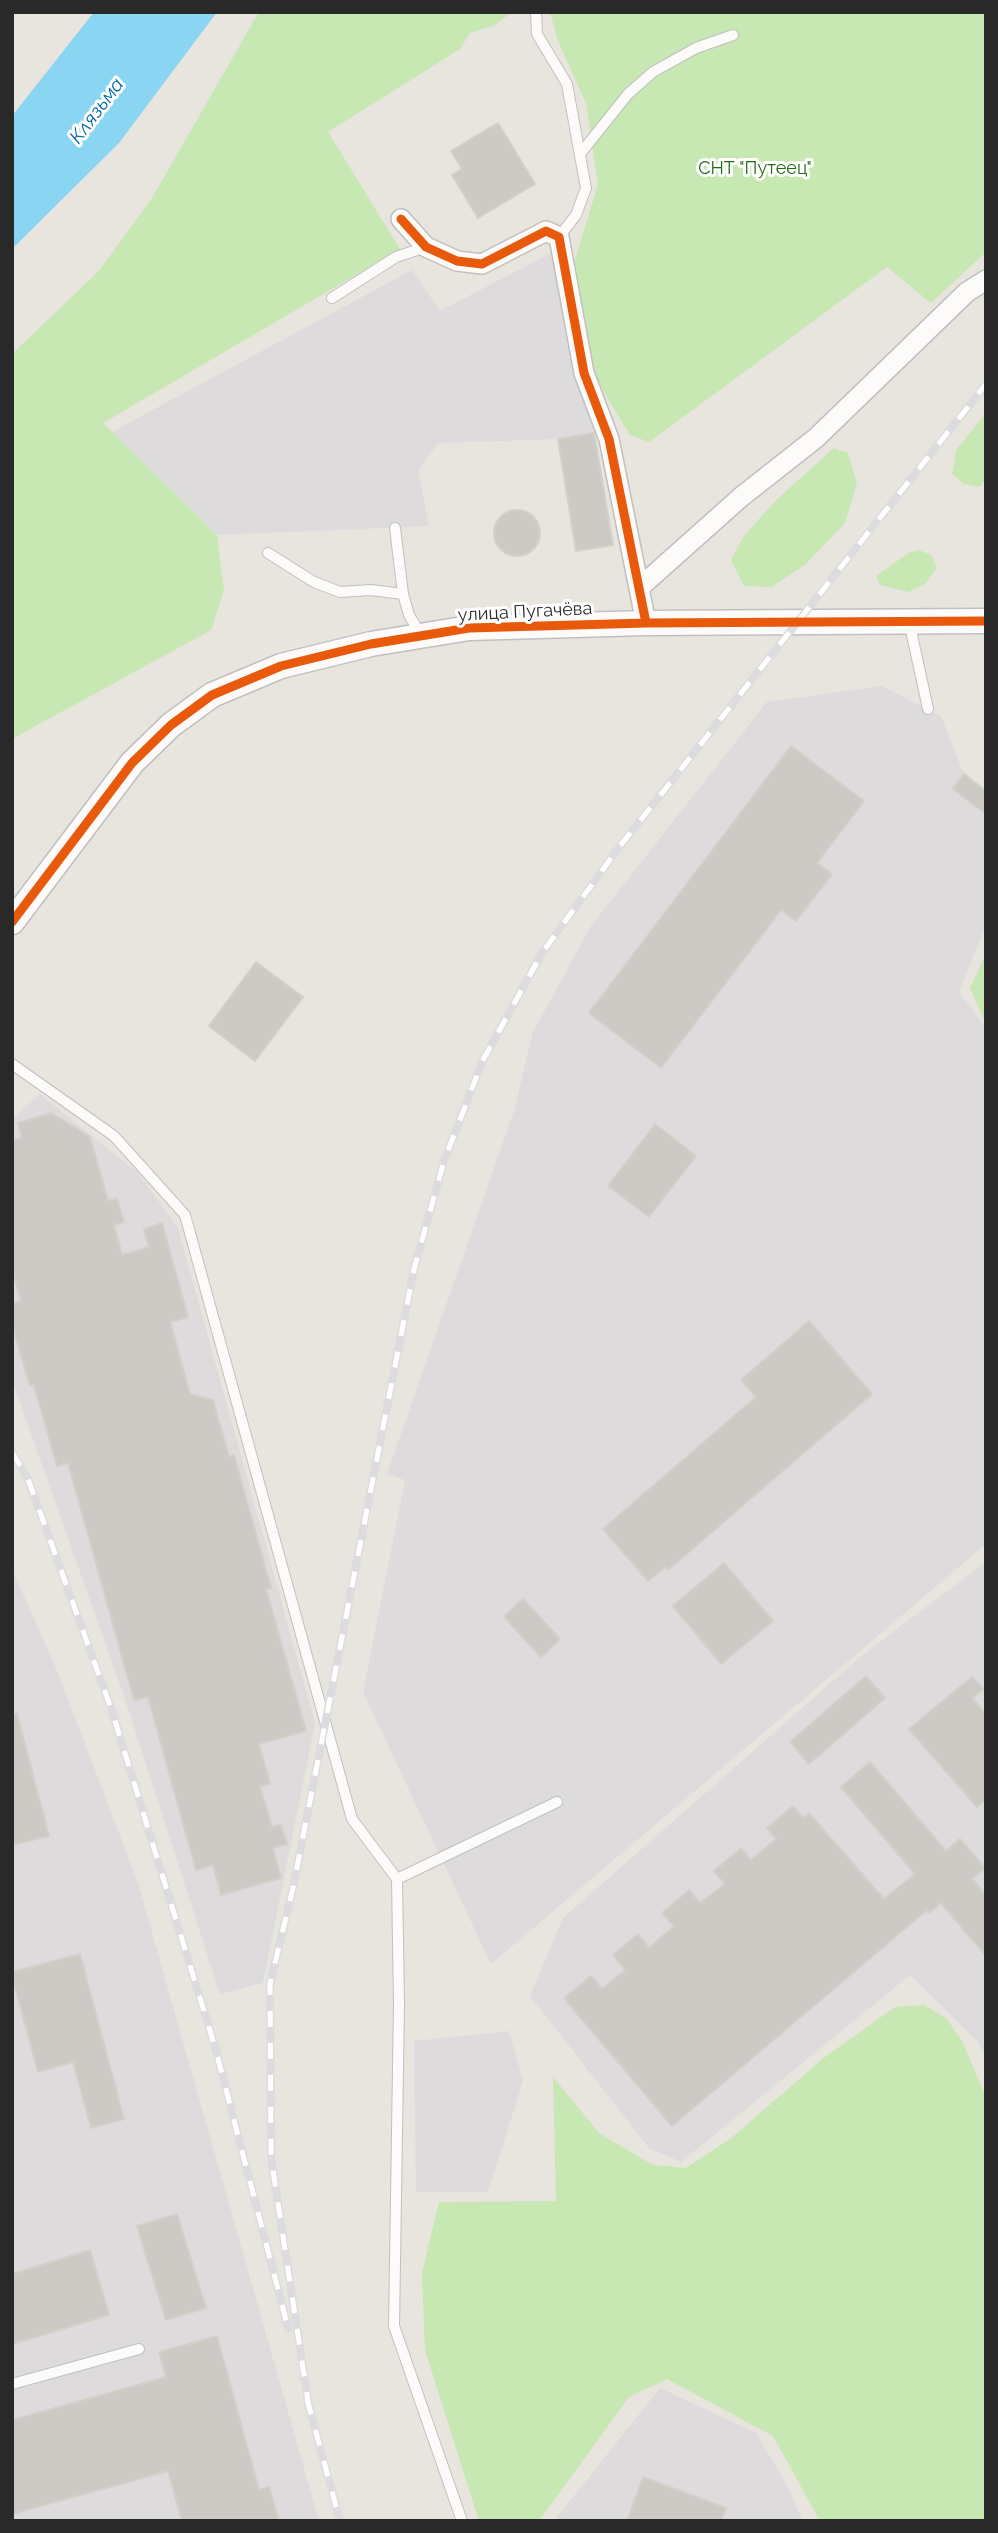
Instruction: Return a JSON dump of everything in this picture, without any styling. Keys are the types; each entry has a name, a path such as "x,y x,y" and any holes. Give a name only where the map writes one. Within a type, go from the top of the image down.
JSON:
{"street":[{"path":"401,219 426,247 457,261 482,264 546,231 559,237 584,373 609,439 646,623"},
{"path":"639,587 741,497 816,439 967,292 986,280"},
{"name":"улица Пугачёва","path":"12,922 132,763 171,725 212,695 281,666 371,644 469,628 908,619 986,621"}],"lane":[{"path":"536,12 537,34 568,84 586,188 576,215 559,237"},
{"path":"580,154 628,94 653,72 696,48 733,36"},
{"path":"332,298 396,257 426,247"},
{"path":"395,528 409,615 421,636"},
{"path":"268,553 314,582 340,592 370,590 404,594"},
{"path":"908,619 928,709"},
{"path":"12,1064 114,1136 185,1215 352,1819 397,1879 394,2326 462,2521"},
{"path":"397,1879 557,1802"},
{"path":"12,2384 139,2349"}],"shaded area":[{"path":"553,252 595,433 558,439 438,443 418,471 429,526 217,535 112,432 412,270 440,311"},
{"path":"882,686 941,716 963,772 986,790 986,925 959,992 986,1028 986,1544 491,1964 363,1692 405,1480 387,1474 514,1111 533,1032 591,926 767,702"},
{"path":"40,1094 138,1173 178,1228 315,1723 263,1983 220,1994 124,1696 12,1380 12,1119"},
{"path":"986,1562 986,2058 978,2042 910,1975 681,2162 649,2148 530,1996 563,1918 865,1653"},
{"path":"12,1569 58,1673 138,1883 319,2521 12,2521"},
{"path":"509,2031 523,2081 488,2192 416,2192 414,2041"},
{"path":"660,2388 756,2433 785,2482 803,2521 554,2521"}],"green space":[{"path":"259,12 512,12 495,25 470,33 460,49 328,132 400,249 103,423 217,535 224,590 211,630 12,739 12,350 14,352 99,271 152,198"},
{"name":"СНТ \"Путеец\"","path":"550,12 986,12 986,252 931,303 887,267 649,442 630,435 595,377 573,267 598,184 586,103 558,41"},
{"path":"986,413 986,479 980,487 964,484 952,474 956,450"},
{"path":"834,448 848,453 857,483 845,523 805,565 771,587 744,586 731,560 744,536 774,502"},
{"path":"919,550 931,555 937,568 925,584 909,592 880,585 876,576 910,552"},
{"path":"986,954 986,1024 970,988"},
{"path":"924,2005 946,2018 962,2041 986,2097 986,2521 820,2521 773,2436 667,2379 629,2397 539,2521 479,2521 425,2350 422,2273 439,2202 556,2201 553,2077 600,2134 653,2165 686,2168 730,2139 825,2057 895,2007"}],"water":[{"name":"Клязьма","path":"94,12 217,12 119,143 12,249 12,116"}],"building":[{"path":"498,123 535,184 478,218 452,175 462,169 451,151"},
{"path":"594,433 613,545 576,551 558,439"},
{"path":"517,510 533,517 540,533 533,549 517,556 501,549 494,533 501,517"},
{"path":"791,746 864,801 817,863 832,874 796,921 781,910 661,1068 589,1013"},
{"path":"964,774 986,791 986,814 953,789"},
{"path":"256,962 303,997 255,1061 209,1026"},
{"path":"51,1113 90,1137 108,1201 117,1198 124,1222 114,1225 122,1255 149,1247 144,1229 162,1223 188,1317 170,1322 190,1394 213,1400 229,1457 234,1455 271,1588 266,1589 306,1731 259,1744 270,1784 260,1786 272,1827 281,1825 287,1844 273,1848 281,1878 221,1895 213,1865 196,1870 148,1697 134,1700 68,1463 57,1466 34,1385 30,1386 12,1324 12,1304 21,1301 12,1269 12,1140 22,1138 18,1123"},
{"path":"655,1124 696,1156 649,1217 608,1186"},
{"path":"809,1321 872,1394 668,1570 665,1567 648,1581 603,1529 756,1397 741,1380"},
{"path":"724,1563 773,1621 721,1664 673,1606"},
{"path":"523,1599 560,1639 541,1657 504,1617"},
{"path":"866,1676 885,1698 809,1764 790,1742"},
{"path":"972,1677 983,1689 972,1698 986,1714 986,1800 977,1807 909,1729"},
{"path":"17,1714 49,1836 12,1845 12,1715"},
{"path":"870,1762 946,1851 960,1839 985,1868 972,1879 986,1895 986,1956 941,1903 929,1913 927,1910 672,2126 564,1998 591,1976 602,1989 625,1970 613,1955 638,1934 649,1948 674,1926 662,1913 689,1890 700,1903 725,1884 714,1871 741,1848 751,1860 776,1839 767,1828 793,1806 803,1818 809,1813 884,1899 915,1874 841,1787"},
{"path":"80,1954 124,2119 91,2128 73,2062 38,2072 12,1976 12,1972"},
{"path":"177,2214 206,2308 166,2320 137,2226"},
{"path":"90,2250 109,2315 12,2344 12,2274"},
{"path":"217,2336 259,2490 269,2487 279,2521 182,2521 168,2471 12,2514 12,2420 166,2377 159,2352"},
{"path":"643,2477 726,2508 721,2521 627,2521"}],"railway":[{"path":"309,2408 271,2157 270,1984 293,1888 414,1269 444,1161 483,1060 542,953 620,846 986,384"},
{"path":"12,1452 28,1479 112,1711 215,2047 288,2328"},
{"path":"307,2399 340,2521"}],"cycle path":[{"path":"401,219 426,247 457,261 482,264 546,231 559,237 584,373 609,439 646,623"},
{"path":"12,922 132,763 171,725 212,695 281,666 371,644 469,628 646,623 986,621"}]}
